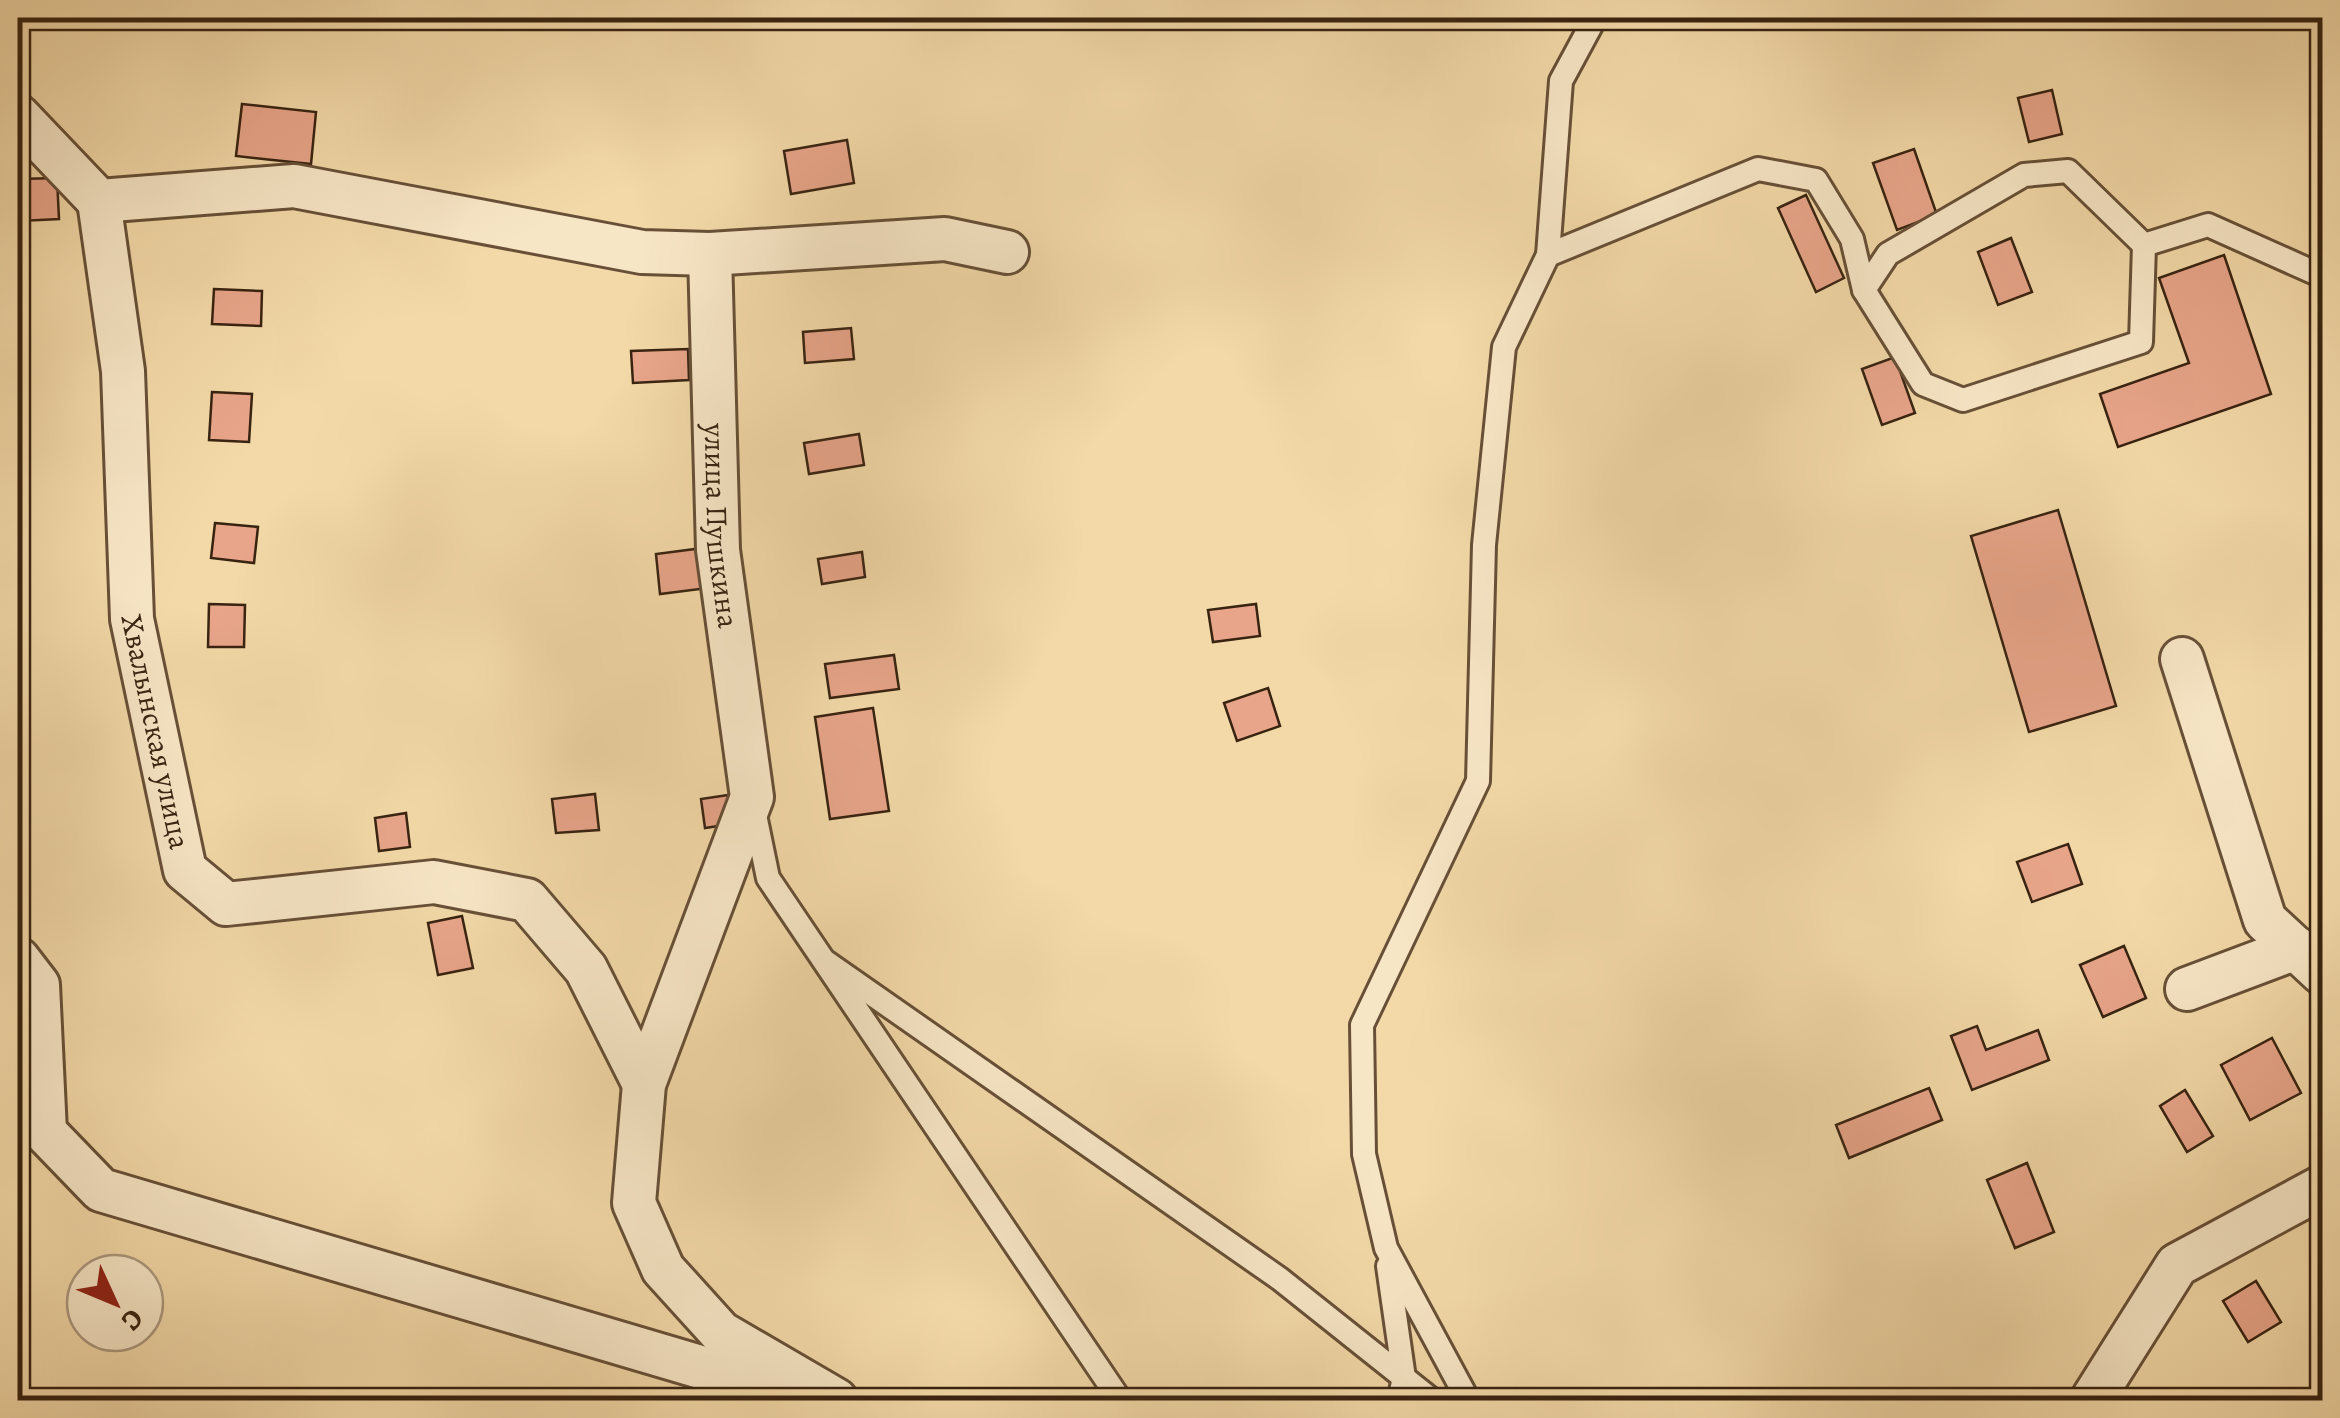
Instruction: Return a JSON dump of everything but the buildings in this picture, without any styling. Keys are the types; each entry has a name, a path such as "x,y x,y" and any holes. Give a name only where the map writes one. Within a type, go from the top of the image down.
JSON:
{"street":[{"path":"18,116 99,201 294,186 642,252 710,254 945,239 1007,252"},
{"name":"Хвалынская улица","path":"99,201 123,371 132,618 185,870 226,904 434,882 527,900 586,969 644,1084"},
{"name":"улица Пушкина","path":"710,254 718,550 752,797"},
{"path":"2182,659 2265,920 2309,961"},
{"path":"752,797 644,1084 634,1203 663,1268 721,1333 836,1400"},
{"path":"18,959 38,985 44,1132 101,1190 814,1400"},
{"path":"2187,989 2309,961"},
{"path":"2092,1400 2177,1265 2322,1187"}],"lane":[{"path":"1402,1389 1386,1248 1364,1154 1362,1025 1478,780 1484,544 1504,347 1548,255 1560,81 1596,18"},
{"path":"1548,255 1758,169 1816,180 1852,239 1864,290 1923,384 1964,400 2141,342 2144,245 2068,171 2024,175 1888,254 1864,290"},
{"path":"2144,245 2208,225 2322,276"},
{"path":"752,797 768,878 1120,1400"},
{"path":"826,962 1280,1279 1402,1389 1432,1400"},
{"path":"1386,1248 1468,1400"}]}
